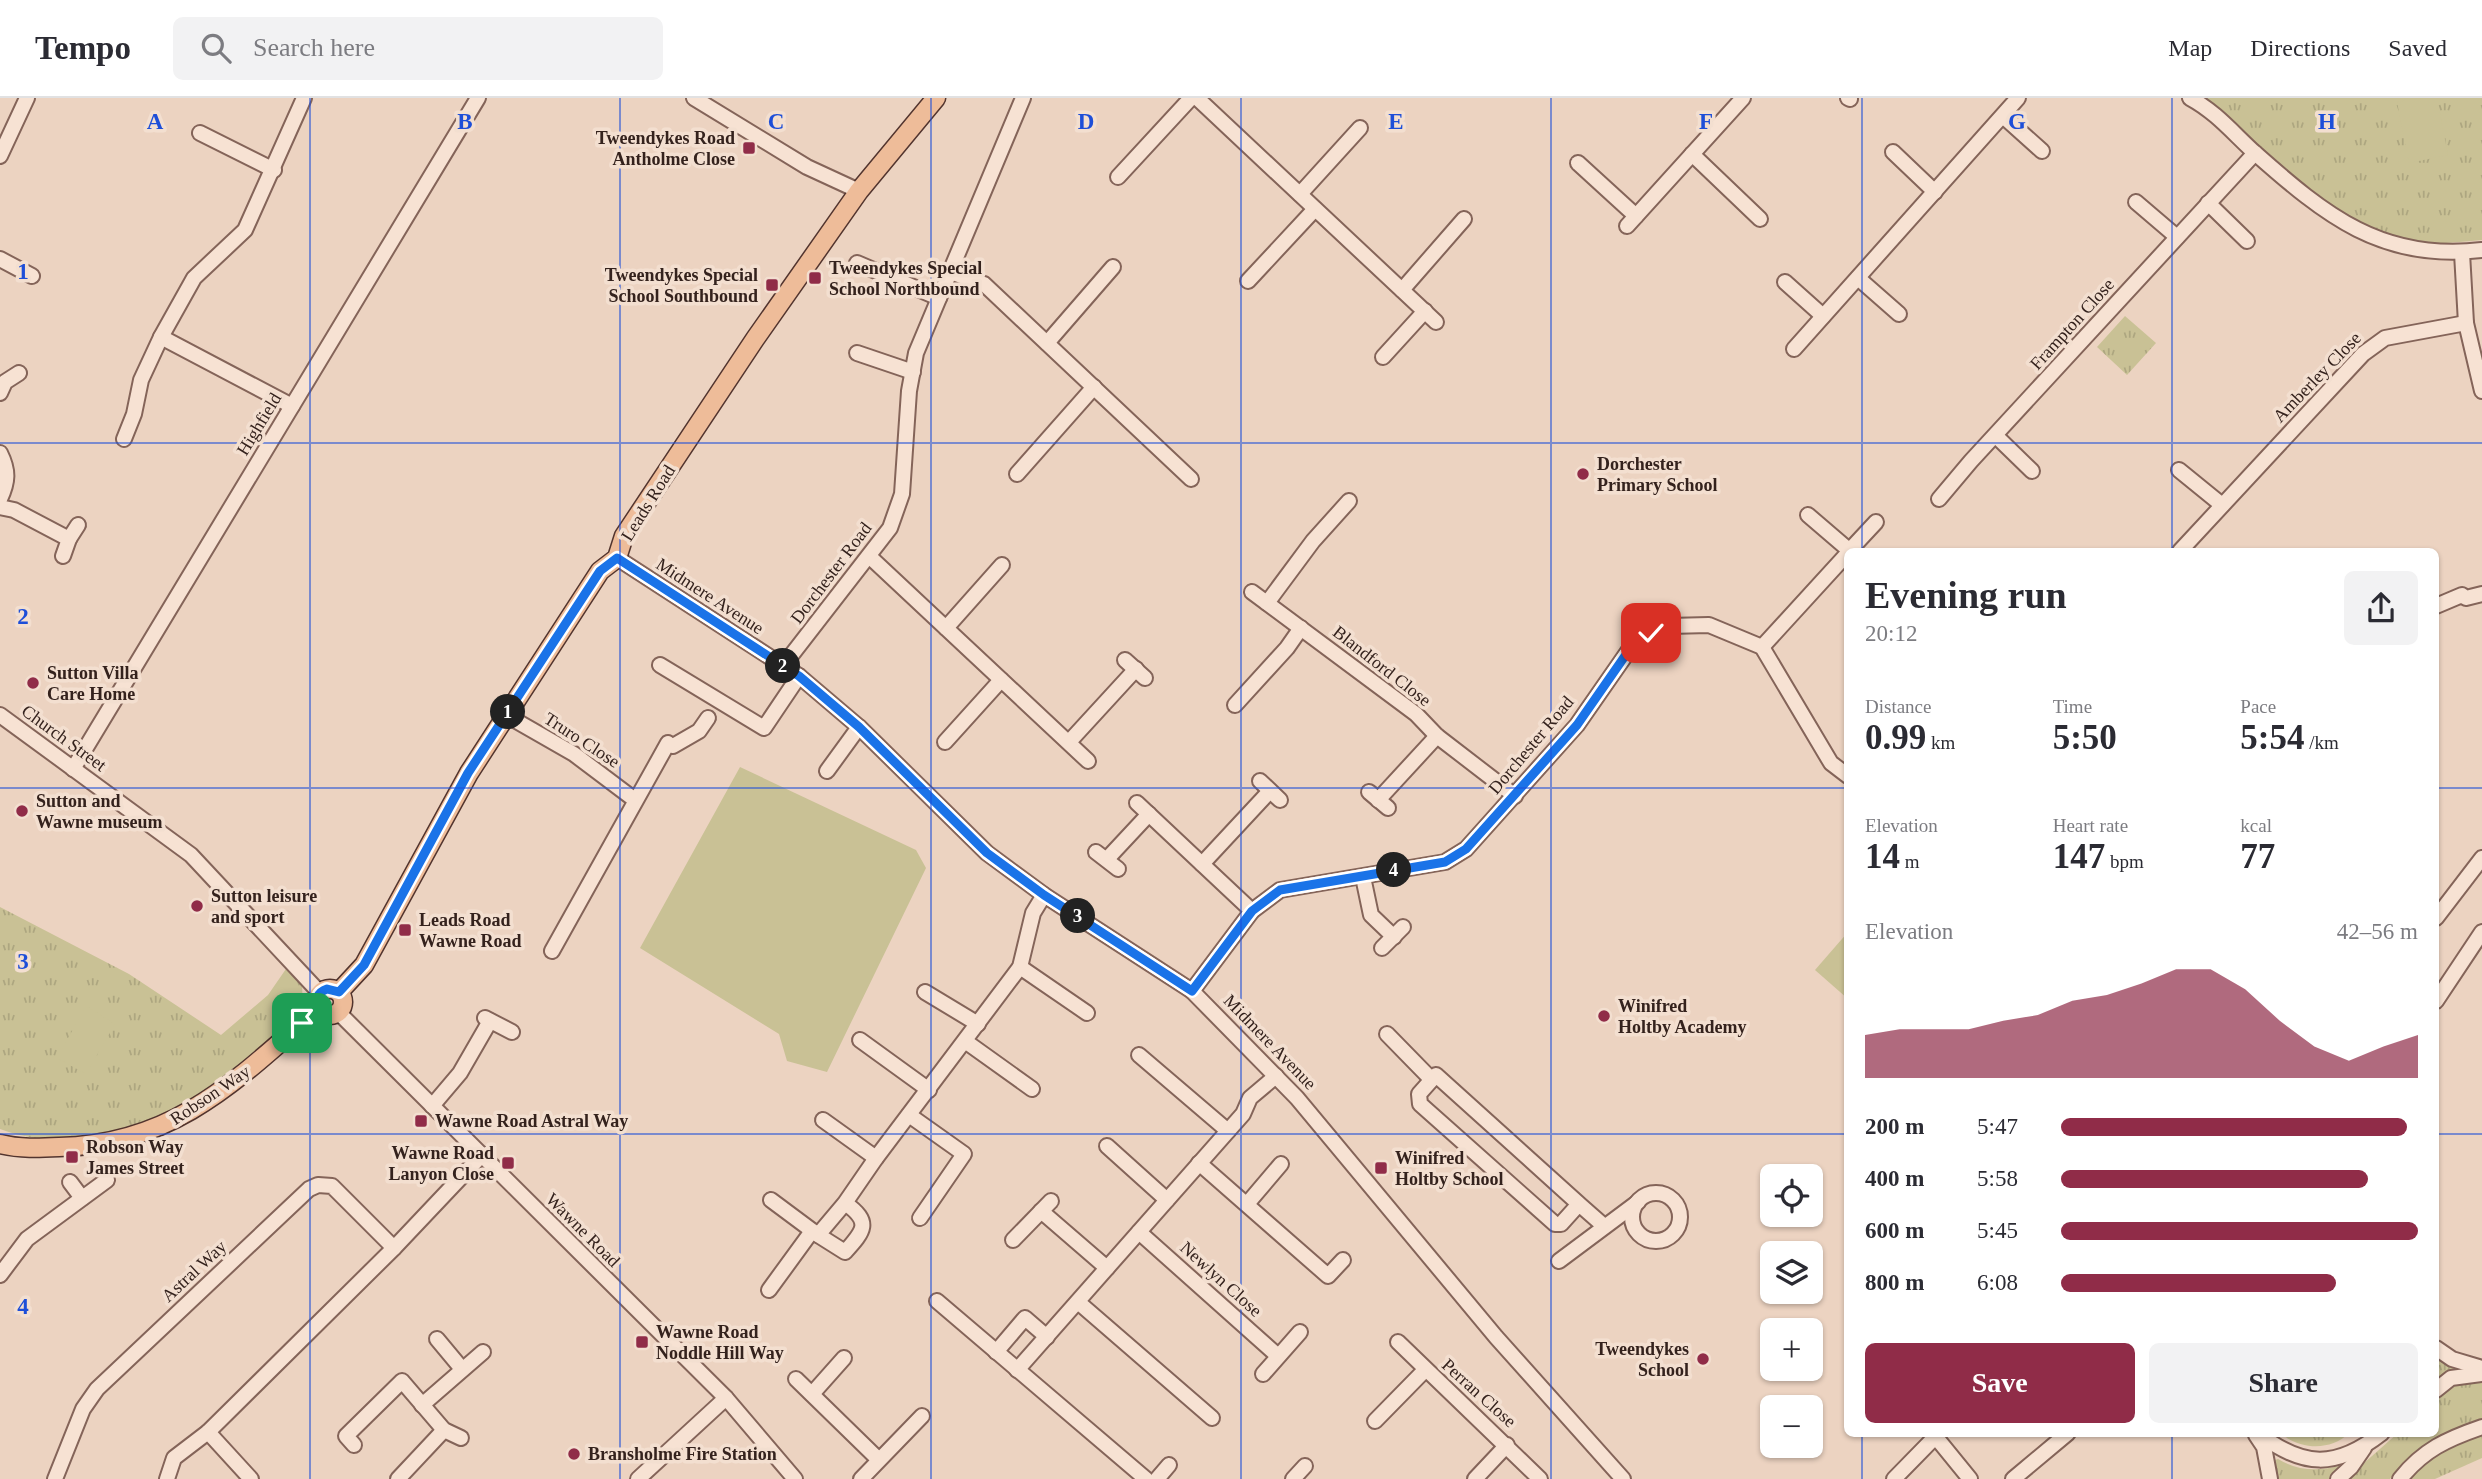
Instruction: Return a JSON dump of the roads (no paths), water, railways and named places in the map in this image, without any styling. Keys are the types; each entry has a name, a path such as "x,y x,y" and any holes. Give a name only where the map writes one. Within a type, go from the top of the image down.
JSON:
{"main road":[{"name":"Leads Road","path":"339,992 364,965 468,773 600,571 617,558 624,536 704,414 859,191 936,98"},
{"path":"327,989 339,992 343,1000 338,1012 325,1014 319,1001 327,989"},
{"name":"Robson Way","path":"0,1144 39,1148 99,1144 149,1132 173,1123 256,1064 319,1001"}],"street":[{"path":"0,156 27,98"},
{"path":"124,439 134,414 141,380 161,337 194,278 244,230 274,170 304,98"},
{"name":"Highfield","path":"73,769 478,98"},
{"path":"694,98 711,103 807,167 859,191"},
{"name":"Dorchester Road","path":"783,666 890,528 902,494 912,372 916,353 1023,98"},
{"path":"1118,177 1191,98"},
{"path":"1197,98 1436,322"},
{"path":"1578,163 1631,221 1743,98"},
{"path":"1795,349 2018,98"},
{"path":"2190,98 2222,119 2255,153 2317,207 2356,230 2387,244 2462,253 2482,250"},
{"path":"2003,116 2042,151"},
{"path":"1300,194 1360,128"},
{"path":"200,133 218,150 274,170"},
{"path":"1893,152 1935,192"},
{"name":"Frampton Close","path":"1940,499 2255,153"},
{"path":"1692,154 1760,219"},
{"path":"2136,202 2177,237"},
{"path":"2208,203 2247,241"},
{"path":"1248,281 1315,209"},
{"path":"1402,290 1464,219"},
{"path":"2462,253 2466,323 2479,365 2482,391"},
{"path":"0,259 32,276"},
{"path":"857,263 939,298"},
{"path":"1047,343 1113,267"},
{"path":"950,272 984,284 1191,479"},
{"path":"1857,278 1899,314"},
{"path":"1785,282 1823,316"},
{"path":"1383,357 1424,312"},
{"name":"Amberley Close","path":"2183,548 2363,354 2385,338 2466,323"},
{"path":"161,337 292,406"},
{"path":"857,353 912,372"},
{"path":"0,393 5,382 19,373"},
{"path":"1017,474 1094,387"},
{"path":"1996,436 2032,471"},
{"path":"0,453 6,466 7,484 0,499"},
{"path":"2179,470 2222,505"},
{"path":"1267,603 1313,541 1349,501"},
{"path":"0,507 14,510 69,539"},
{"path":"1808,515 1845,548"},
{"path":"1853,548 1876,522"},
{"path":"63,556 78,525"},
{"path":"870,557 1088,761"},
{"path":"1844,557 1762,647 1831,764 1844,773"},
{"name":"Midmere Avenue","path":"617,558 799,676 859,727 987,853 1044,895 1192,991 1276,1076 1619,1478"},
{"path":"946,628 1002,565"},
{"name":"Blandford Close","path":"1252,593 1416,714 1437,736 1515,796"},
{"path":"2439,605 2462,595 2466,598 2482,594"},
{"name":"Dorchester Road","path":"1192,991 1252,911 1280,890 1445,862 1466,849 1577,725 1634,643 1651,633 1679,625 1709,625 1762,647"},
{"path":"1235,705 1287,648 1301,628"},
{"path":"660,665 764,728 799,676"},
{"path":"1069,742 1135,669"},
{"path":"945,742 1001,680"},
{"name":"Church Street","path":"0,715 191,855 319,1001"},
{"name":"Truro Close","path":"506,715 574,754 635,800"},
{"path":"552,951 557,929 669,744 699,731 708,718"},
{"path":"827,771 859,727"},
{"path":"1378,800 1437,736"},
{"path":"1202,864 1270,791"},
{"path":"1137,803 1252,911"},
{"path":"1107,860 1149,814"},
{"path":"2439,914 2482,858"},
{"path":"1363,877 1371,915 1399,932 1382,948"},
{"path":"769,1290 815,1233 845,1203 1020,967 1033,913 1044,895"},
{"path":"2439,996 2482,932"},
{"path":"1020,967 1087,1013"},
{"path":"925,992 978,1024"},
{"name":"Wawne Road","path":"338,1012 726,1398 795,1479"},
{"path":"432,1107 460,1073 488,1019 512,1032"},
{"path":"1387,1034 1431,1079"},
{"path":"860,1040 929,1090"},
{"path":"965,1041 1032,1089"},
{"path":"1139,1055 1228,1131"},
{"path":"1579,1204 1561,1224 1555,1224 1420,1104 1419,1094 1436,1075 1604,1226"},
{"path":"1017,1370 1243,1114 1250,1098 1276,1076"},
{"path":"909,1115 964,1154 920,1218"},
{"path":"823,1120 876,1158"},
{"path":"1107,1146 1167,1200"},
{"path":"167,1479 174,1458 208,1432 394,1248 481,1156"},
{"path":"1199,1163 1328,1276 1343,1260"},
{"path":"1247,1205 1281,1164"},
{"path":"0,1275 18,1247 107,1180"},
{"path":"70,1182 82,1198"},
{"name":"Astral Way","path":"55,1479 83,1409 97,1389 309,1189 318,1185 332,1186 394,1248"},
{"path":"771,1200 845,1252 862,1233 864,1223 858,1212 845,1203"},
{"path":"1559,1261 1638,1202"},
{"path":"1013,1240 1046,1206 1107,1268"},
{"name":"Newlyn Close","path":"1139,1232 1278,1356"},
{"path":"937,1301 1146,1479"},
{"path":"1078,1302 1212,1418"},
{"path":"996,1352 1025,1318 1047,1337"},
{"path":"1263,1374 1300,1332"},
{"path":"437,1339 462,1369"},
{"name":"Perran Close","path":"1398,1342 1540,1479"},
{"path":"2439,1350 2452,1359 2482,1368"},
{"path":"422,1405 483,1352"},
{"path":"812,1394 844,1358"},
{"name":"Perran Close","path":"1375,1422 1424,1370"},
{"path":"2439,1388 2451,1378 2482,1374"},
{"path":"796,1379 878,1459"},
{"path":"354,1445 346,1436 402,1381 444,1430 461,1438"},
{"path":"642,1478 726,1398"},
{"path":"861,1479 922,1416"},
{"path":"2400,1479 2414,1461 2433,1446 2482,1427"},
{"path":"398,1479 444,1430"},
{"path":"208,1432 251,1479"},
{"path":"1894,1479 1935,1437"},
{"path":"1938,1437 1970,1479"},
{"path":"2013,1479 2063,1437"},
{"path":"2259,1437 2264,1447 2270,1479"},
{"path":"2262,1437 2280,1451 2307,1461 2336,1459 2365,1447"},
{"path":"2338,1479 2377,1437"},
{"name":"Perran Close","path":"1475,1479 1507,1445"},
{"path":"1157,1479 1169,1465"},
{"path":"1293,1479 1305,1466"}],"place":[{"name":"Tweendykes Road Antholme Close","path":"749,148"},
{"name":"Tweendykes Special School Northbound","path":"815,278"},
{"name":"Tweendykes Special School Southbound","path":"772,285"},
{"name":"Dorchester Primary School","path":"1583,474"},
{"name":"Sutton Villa Care Home","path":"33,683"},
{"name":"Sutton and Wawne museum","path":"22,811"},
{"name":"Sutton leisure and sport","path":"197,906"},
{"name":"Leads Road Wawne Road","path":"405,930"},
{"name":"Winifred Holtby Academy","path":"1604,1016"},
{"name":"Wawne Road Astral Way","path":"421,1121"},
{"name":"Robson Way James Street","path":"72,1157"},
{"name":"Wawne Road Lanyon Close","path":"508,1163"},
{"name":"Winifred Holtby School","path":"1381,1168"},
{"name":"Wawne Road Noddle Hill Way","path":"642,1342"},
{"name":"Tweendykes School","path":"1703,1359"},
{"name":"Bransholme Fire Station","path":"574,1454"}]}
